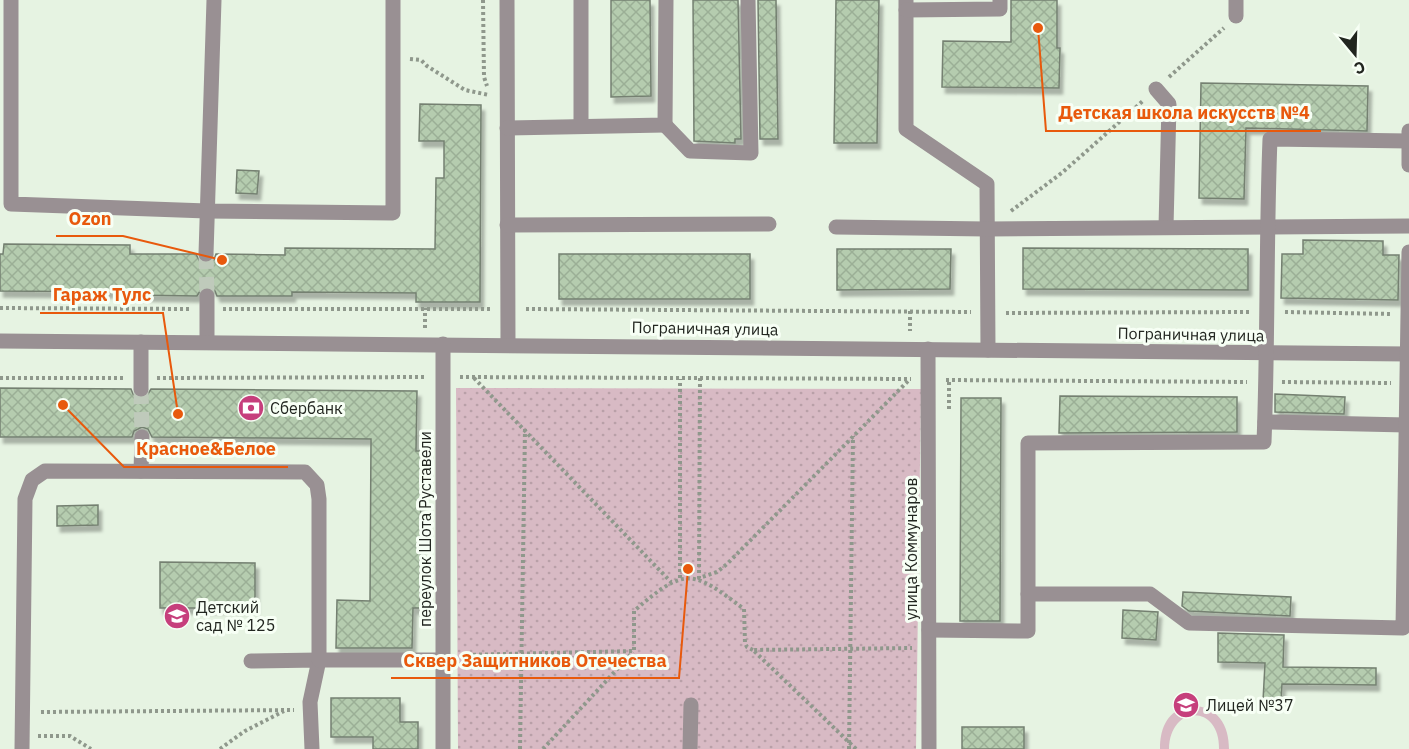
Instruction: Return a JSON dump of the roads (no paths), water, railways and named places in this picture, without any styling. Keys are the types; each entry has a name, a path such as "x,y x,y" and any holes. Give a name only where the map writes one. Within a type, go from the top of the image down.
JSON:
{"street":[{"path":"11,0 11,204 207,211 393,213 393,0"},
{"path":"206,254 214,0"},
{"path":"507,0 508,345"},
{"path":"581,0 581,126"},
{"path":"666,0 665,125 690,151 751,153 748,0"},
{"path":"988,350 987,184 906,129 906,5 1000,9 1000,0"},
{"path":"1236,0 1236,16"},
{"path":"1156,89 1169,104 1166,227"},
{"path":"507,128 665,125"},
{"path":"1409,131 1409,165"},
{"path":"929,630 1028,631 1029,443 1264,442 1270,139 1409,141"},
{"path":"507,225 769,224"},
{"path":"836,227 987,229 1409,226"},
{"path":"1028,594 1150,594 1189,623 1403,628 1409,252"},
{"path":"207,302 207,342"},
{"name":"Пограничная улица","path":"0,341 1408,354"},
{"path":"141,342 141,383"},
{"name":"переулок Шота Руставели","path":"443,344 443,749"},
{"name":"улица Коммунаров","path":"928,348 929,749"},
{"path":"1265,422 1407,425"},
{"path":"141,437 141,471"},
{"path":"22,742 25,499 32,480 45,471 305,472 317,485 319,499 319,660 310,702 312,749"},
{"path":"251,661 443,660"},
{"path":"690,749 691,705"}],"tunnel":[{"path":"206,254 207,296"},
{"path":"141,389 142,437"}],"place":[{"name":"Детская школа искусств №4","path":"1038,28"},
{"name":"Ozon","path":"222,260"},
{"name":"Красное&Белое","path":"63,405"},
{"name":"Сбербанк","path":"251,408"},
{"name":"Гараж Тулс","path":"178,414"},
{"name":"Сквер Защитников Отечества","path":"688,569"},
{"name":"Детский сад № 125","path":"177,616"},
{"name":"Лицей №37","path":"1186,705"}]}
